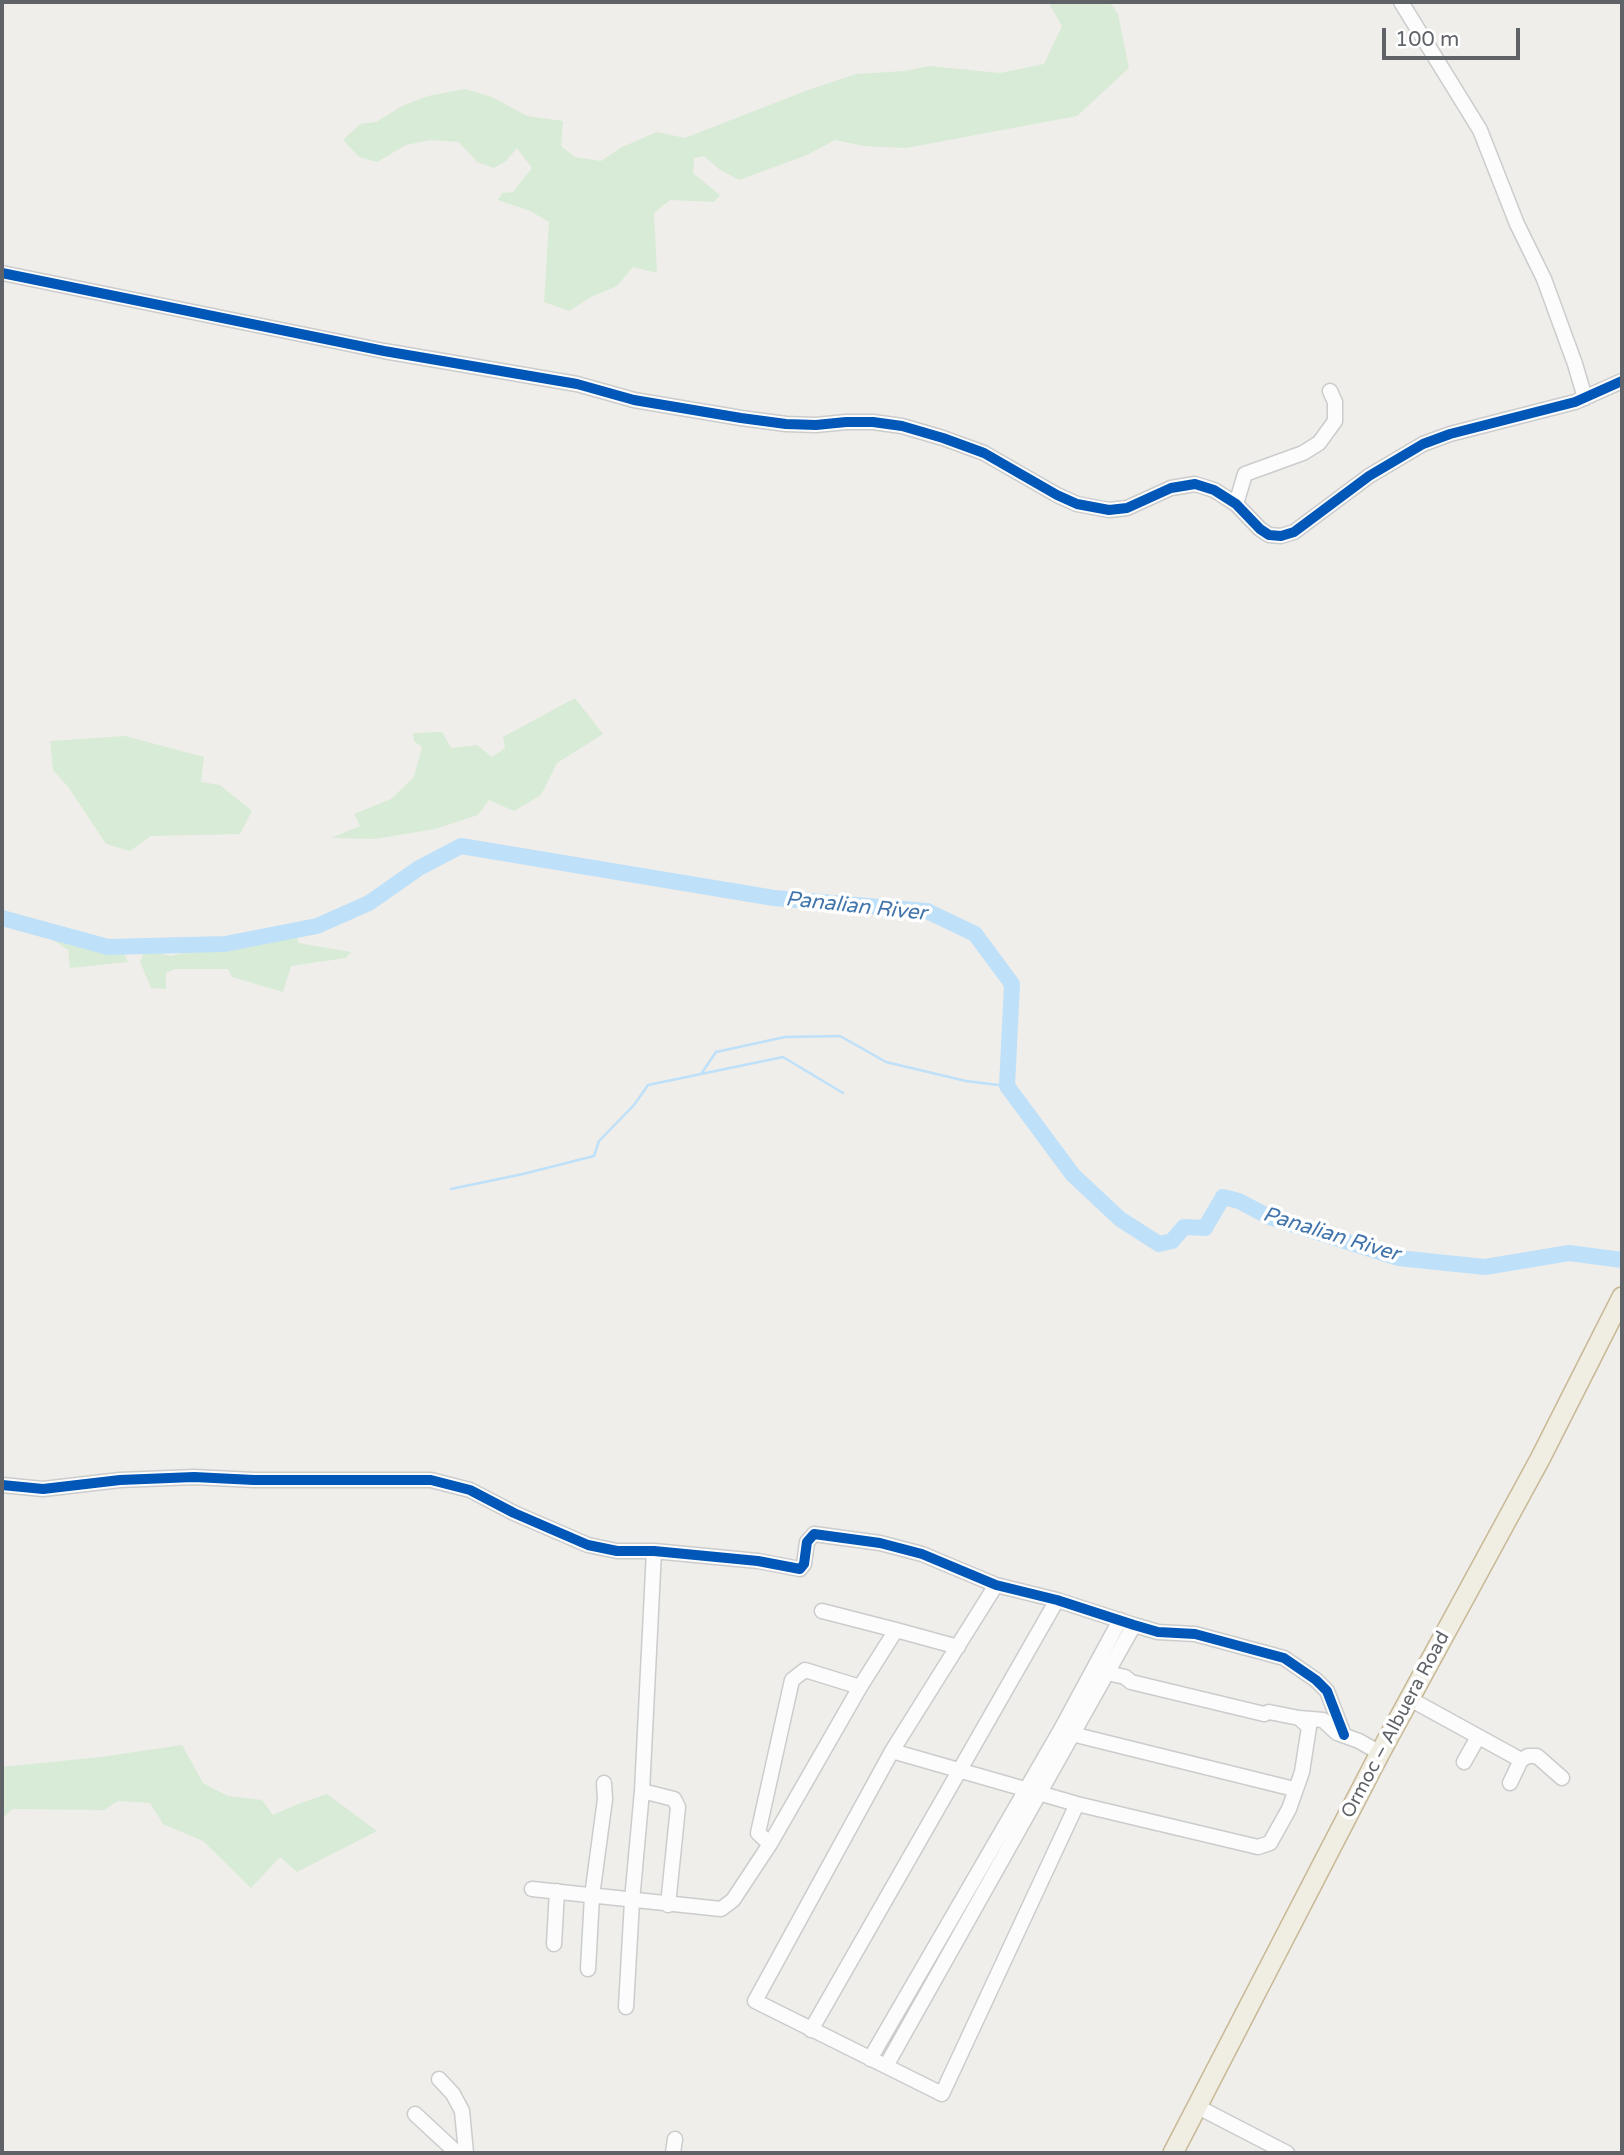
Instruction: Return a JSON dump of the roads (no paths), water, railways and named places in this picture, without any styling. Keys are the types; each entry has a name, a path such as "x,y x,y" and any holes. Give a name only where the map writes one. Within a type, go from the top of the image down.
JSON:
{"highway":[{"name":"Ormoc – Albuera Road","path":"1173,2153 1380,1753 1614,1323 1622,1298"}],"street":[{"path":"1401,2 1479,130 1517,224 1544,279 1585,398"},
{"path":"2,273 384,351 577,384 634,400 714,414 786,424 873,422 902,426 984,453 1077,504 1109,510 1127,508 1171,488 1195,485 1214,490 1236,504 1260,529 1269,535 1281,536 1293,532 1369,476 1423,444 1450,434 1585,398 1622,382"},
{"path":"1236,504 1245,474 1303,453 1319,443 1335,421 1335,402 1330,391"},
{"path":"2,1485 43,1489 120,1480 194,1477 254,1480 431,1480 470,1490 514,1513 588,1545 617,1551 654,1550 758,1561 800,1569 804,1564 807,1542 814,1534 880,1543 922,1554 996,1586 1057,1600 1158,1632 1195,1634 1284,1658 1327,1691 1341,1734"},
{"path":"626,2007 642,1791 654,1550"},
{"path":"996,1586 892,1751 755,2001 942,2094 1077,1804"},
{"path":"811,2030 1057,1600"},
{"path":"822,1611 958,1647"},
{"path":"886,2066 1120,1620"},
{"path":"870,2059 1032,1790 1072,1734 1134,1625"},
{"path":"532,1889 722,1909 733,1900 770,1844 860,1687 896,1630"},
{"path":"770,1844 758,1833 792,1680 805,1670 860,1687"},
{"path":"1108,1673 1125,1677 1131,1682 1264,1714 1269,1712 1304,1723 1322,1720 1341,1734 1380,1753"},
{"path":"1410,1699 1521,1760"},
{"path":"892,1751 1077,1804 1258,1847 1270,1843 1289,1809 1302,1772 1304,1723"},
{"path":"1072,1734 1294,1789"},
{"path":"1464,1762 1478,1737"},
{"path":"1510,1783 1521,1760 1528,1756 1537,1756 1562,1778"},
{"path":"588,1969 592,1895 605,1799 604,1783"},
{"path":"642,1791 674,1799 678,1807 668,1905"},
{"path":"554,1944 556,1891"},
{"path":"439,2079 453,2094 462,2111 466,2153"},
{"path":"1198,2107 1287,2153"},
{"path":"415,2114 457,2153"}],"waterway":[{"name":"Panalian River","path":"2,918 108,947 225,944 317,926 369,903 419,868 461,846 774,898 927,911 975,934 1012,984 1007,1086 1073,1175 1120,1219 1159,1244 1172,1241 1184,1227 1205,1228 1223,1197 1239,1201 1269,1217 1398,1258 1485,1267 1569,1253 1622,1260"},
{"path":"451,1189 594,1156 599,1141 634,1105 648,1085 701,1074 716,1052 785,1037 840,1036 886,1062 966,1081 1007,1086"},
{"path":"701,1074 783,1057 843,1093"}]}
